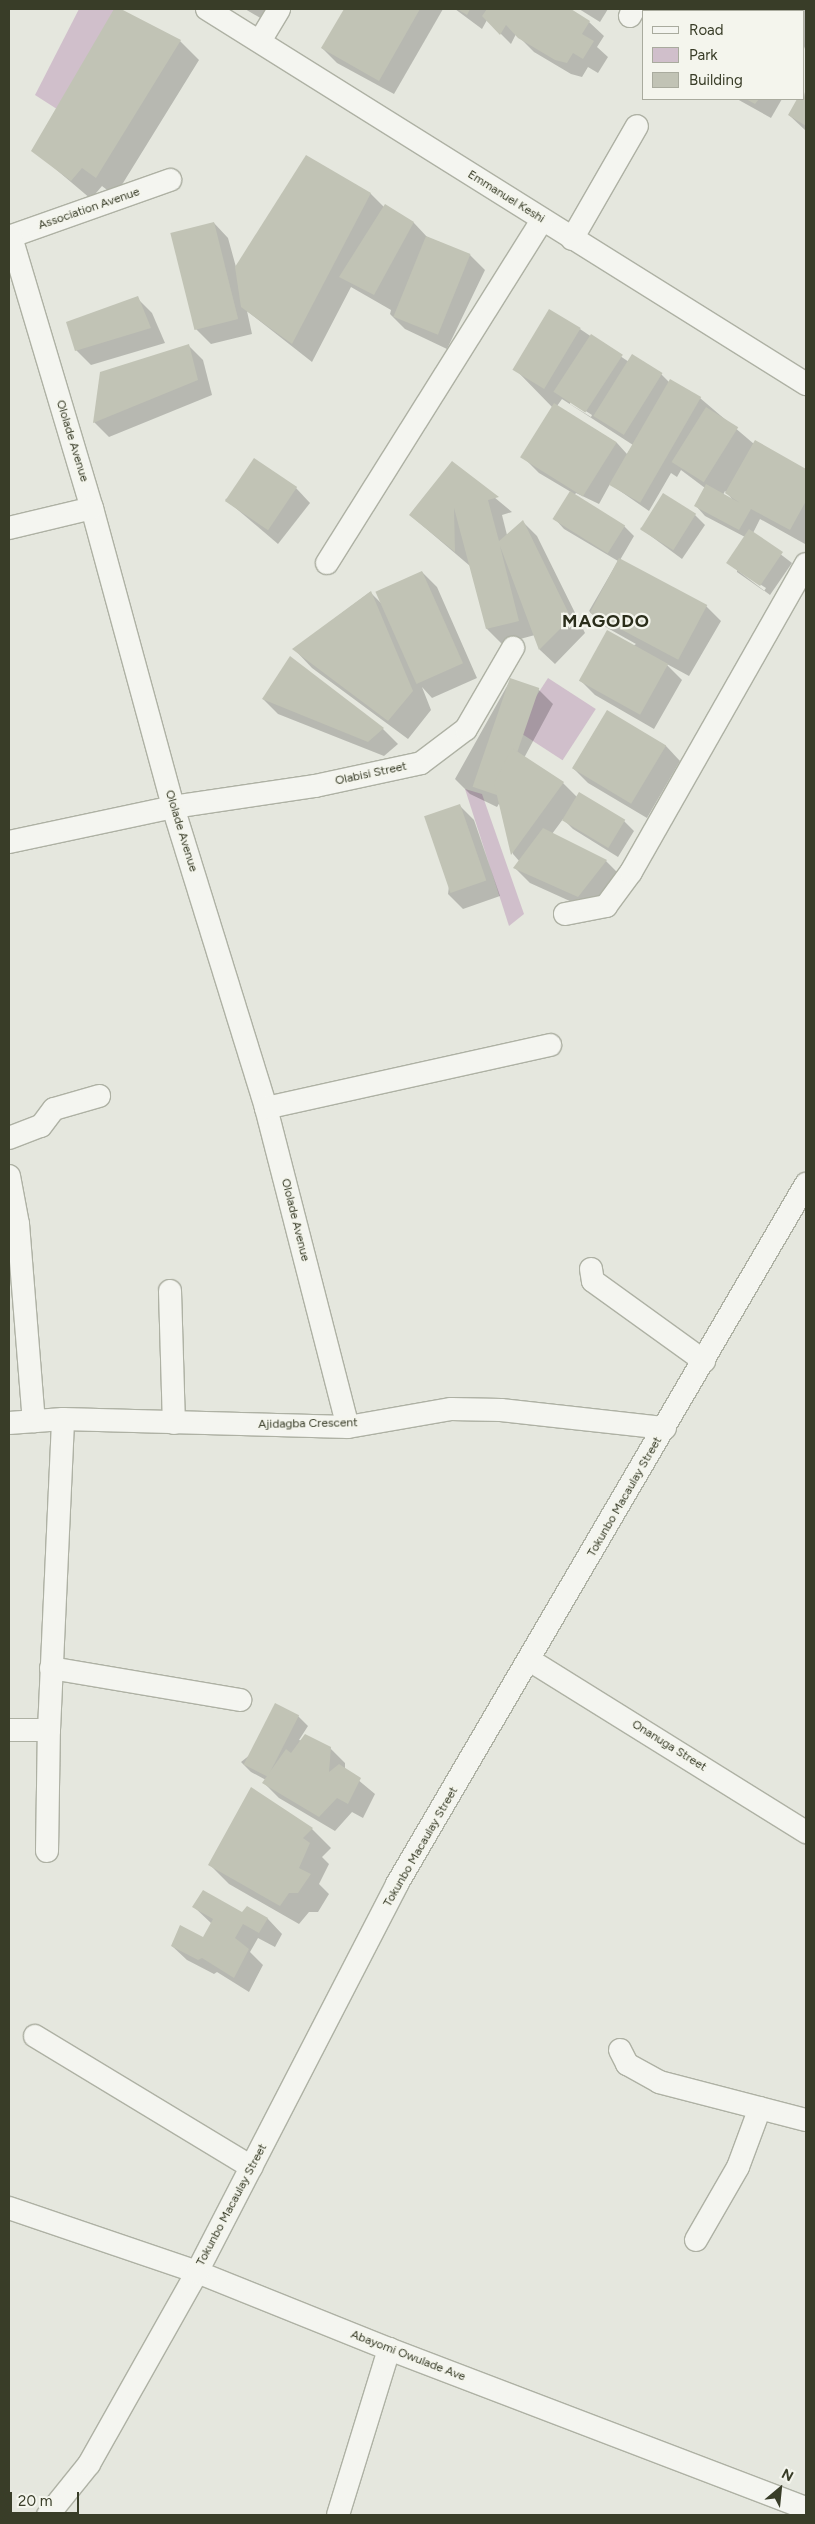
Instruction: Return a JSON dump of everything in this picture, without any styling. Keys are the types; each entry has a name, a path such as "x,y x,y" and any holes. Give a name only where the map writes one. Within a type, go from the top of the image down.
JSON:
{"street":[{"name":"Emmanuel Keshi","path":"207,9 806,384"},
{"path":"260,41 279,9"},
{"path":"572,239 637,126"},
{"name":"Association Avenue","path":"10,237 170,180"},
{"path":"327,563 542,220"},
{"name":"Ololade Avenue","path":"10,237 92,508 174,807 266,1108 348,1427"},
{"path":"9,528 92,508"},
{"path":"565,914 606,906 631,872 806,564"},
{"name":"Olabisi Street","path":"9,842 174,807 315,786 421,763 466,729 513,648"},
{"path":"266,1108 550,1045"},
{"path":"9,1138 41,1126 54,1109 99,1096"},
{"path":"9,1176 18,1224 34,1421"},
{"name":"Tokunbo Macaulay Street","path":"48,2515 89,2464 196,2272 397,1884 531,1661 806,1184"},
{"path":"591,1269 593,1281 704,1361"},
{"path":"170,1292 174,1424"},
{"name":"Ajidagba Crescent","path":"9,1423 63,1419 174,1424 348,1427 451,1409 501,1410 665,1428"},
{"path":"48,1851 51,1668 63,1419"},
{"name":"Onanuga Street","path":"531,1661 806,1832"},
{"path":"51,1668 240,1700"},
{"path":"9,1730 50,1730"},
{"path":"35,2036 251,2167"},
{"path":"620,2050 627,2064 659,2082 806,2120"},
{"path":"696,2240 738,2167 760,2108"},
{"name":"Abayomi Owulade Ave","path":"9,2208 196,2272 388,2349 806,2508"},
{"path":"338,2515 388,2349"}],"green space":[{"path":"79,9 121,9 60,111 35,95"},
{"path":"548,678 596,709 563,760 515,729"},
{"path":"465,789 482,794 524,914 509,926"}],"building":[{"path":"114,9 121,9 181,40 96,178 82,168 71,181 31,151"},
{"path":"344,9 420,9 379,81 321,48"},
{"path":"457,9 470,9 467,15"},
{"path":"487,9 571,9 590,21 582,34 594,41 583,59 573,53 567,63 555,60 518,38 506,25 500,35 482,16"},
{"path":"725,9 802,9 802,10"},
{"path":"806,84 806,126 788,115 796,100 805,100"},
{"path":"748,100 758,100 755,104"},
{"path":"306,155 371,193 292,344 241,307 235,267"},
{"path":"385,204 414,222 374,295 339,277"},
{"path":"214,222 238,319 195,330 170,233"},
{"path":"426,236 471,254 438,335 393,317"},
{"path":"138,296 151,328 75,351 66,322"},
{"path":"549,309 581,328 544,389 512,370"},
{"path":"591,334 623,355 585,413 553,392"},
{"path":"189,344 198,380 93,423 100,372"},
{"path":"632,354 663,373 624,435 593,416"},
{"path":"670,379 701,397 640,503 609,485"},
{"path":"554,403 617,442 583,496 520,457"},
{"path":"706,407 738,427 704,482 672,462"},
{"path":"755,440 806,469 806,501 790,530 751,509 739,530 694,506 706,484 740,503 725,493"},
{"path":"254,458 297,487 268,530 225,501"},
{"path":"452,461 499,497 488,500 499,541 523,520 571,618 539,650 500,546 519,621 486,629 454,508 455,552 409,515"},
{"path":"570,491 625,525 608,553 553,519"},
{"path":"663,493 696,514 673,550 640,529"},
{"path":"749,529 783,552 760,586 726,563"},
{"path":"619,558 707,605 678,660 590,613"},
{"path":"422,571 463,663 416,684 375,592"},
{"path":"371,591 413,691 388,721 292,649"},
{"path":"607,630 668,664 640,715 579,681"},
{"path":"290,656 384,728 368,742 262,699"},
{"path":"510,678 539,688 502,797 473,787"},
{"path":"607,710 666,746 631,804 572,768"},
{"path":"512,748 564,782 511,855 494,783"},
{"path":"579,792 625,820 608,848 562,820"},
{"path":"460,804 486,881 450,893 424,816"},
{"path":"543,828 607,860 578,897 513,868"},
{"path":"275,1703 299,1715 268,1777 244,1764"},
{"path":"305,1734 331,1747 329,1772 339,1764 361,1778 348,1804 337,1798 319,1817 262,1783 286,1749 291,1753"},
{"path":"251,1787 313,1828 303,1838 310,1843 299,1868 311,1874 298,1893 289,1893 280,1906 208,1865"},
{"path":"203,1890 242,1912 247,1906 268,1918 259,1933 243,1924 235,1938 249,1949 234,1978 202,1958 198,1960 171,1946 180,1925 203,1937 213,1919 192,1907"}],"district":[{"name":"MAGODO","path":"606,621"}]}
